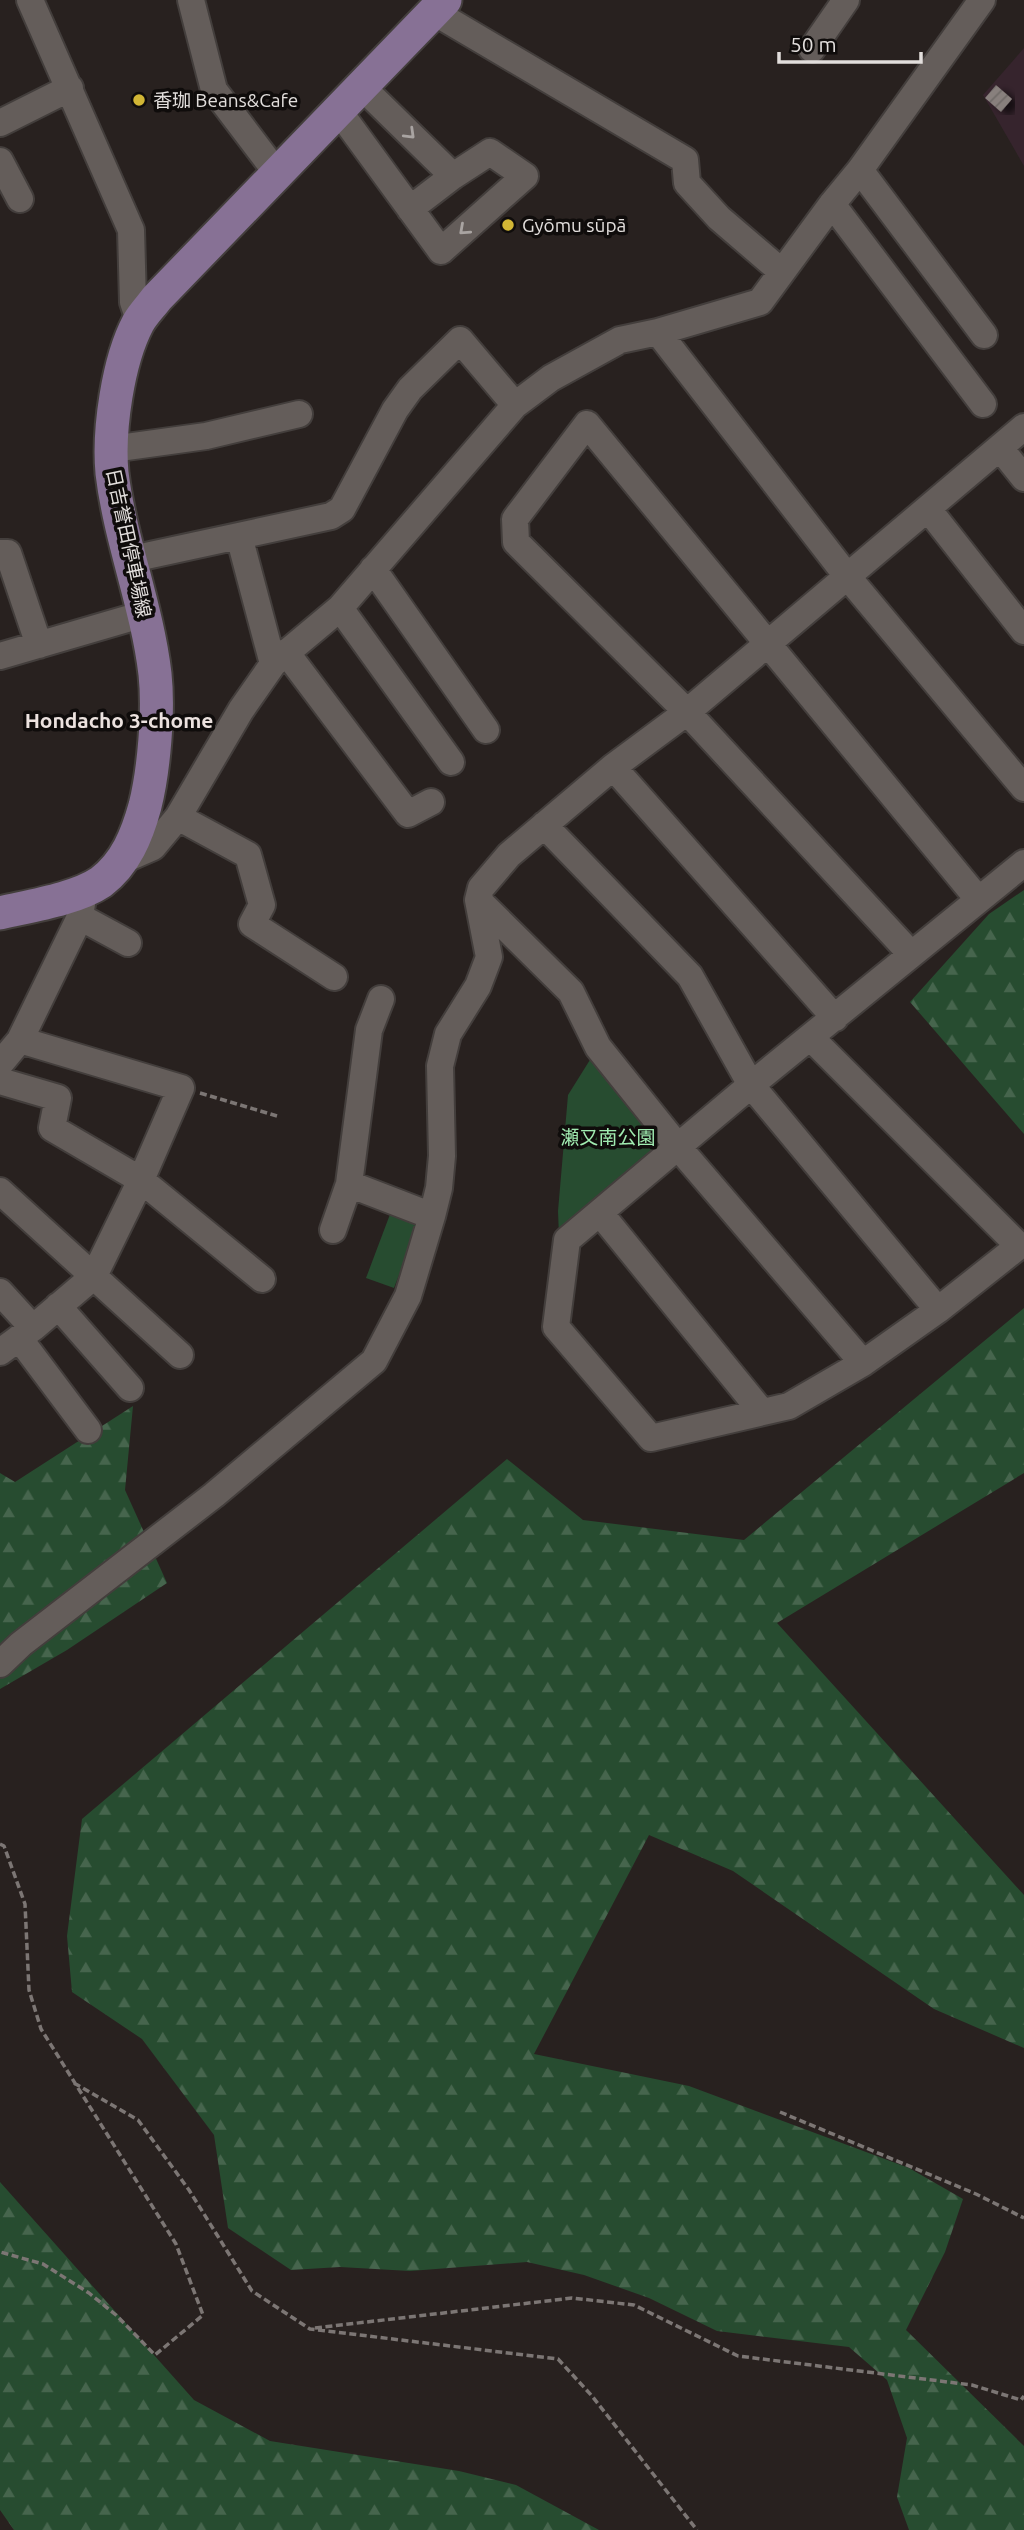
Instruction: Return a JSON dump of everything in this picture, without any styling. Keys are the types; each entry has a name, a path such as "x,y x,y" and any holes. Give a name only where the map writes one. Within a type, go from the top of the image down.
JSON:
{"main road":[{"name":"日吉誉田停車場線","path":"0,913 82,904 121,861 133,843 148,793 153,758 155,676 112,470 119,381 139,320 439,6"}],"street":[{"path":"30,0 131,230 133,302 139,320"},
{"path":"191,0 214,90 277,173"},
{"path":"812,50 846,0"},
{"path":"121,861 153,847 178,817 242,710 279,658 340,608 515,405 551,378 620,340 658,332 760,302 860,170 982,0"},
{"path":"439,6 685,160 687,183 719,218 782,272"},
{"path":"361,86 453,176"},
{"path":"0,123 70,88"},
{"path":"338,110 410,209 441,251 525,176 490,152 410,209"},
{"path":"860,170 984,335"},
{"path":"832,204 983,404"},
{"path":"658,332 847,576 1024,788"},
{"path":"132,559 331,516 342,509 395,410 410,389 460,340 515,405"},
{"path":"112,449 206,436 299,414"},
{"path":"911,954 687,712 516,542 515,519 587,424 978,899"},
{"path":"0,1664 20,1644 214,1495 374,1361 408,1296 439,1188 442,1156 440,1066 448,1034 478,986 489,957 478,900 481,888 495,871 509,855 613,767 687,712 1024,427"},
{"path":"1000,448 1024,478"},
{"path":"928,509 1024,631"},
{"path":"239,536 279,658 408,814 431,802"},
{"path":"0,553 8,554 39,645"},
{"path":"373,569 486,730"},
{"path":"340,608 451,762"},
{"path":"0,656 144,614"},
{"path":"613,767 835,1018"},
{"path":"178,817 248,855 262,905 252,924 334,977"},
{"path":"544,825 690,976 751,1085 938,1310"},
{"path":"811,1038 1019,1246 938,1310 863,1363 789,1406 651,1438 556,1327 567,1240 751,1085 1024,863"},
{"path":"478,900 571,992 597,1047 679,1148 863,1363"},
{"path":"0,1064 20,1040 82,904 128,943"},
{"path":"332,1230 349,1184 369,1030 381,999"},
{"path":"17,1340 93,1276 141,1180 181,1088 20,1040"},
{"path":"0,1081 58,1098 52,1128 141,1180 262,1279"},
{"path":"349,1184 432,1216"},
{"path":"0,1191 180,1355"},
{"path":"600,1213 761,1411"},
{"path":"0,1292 17,1340 88,1430"},
{"path":"58,1306 130,1388"}],"path":[{"path":"181,1088 277,1116"},
{"path":"0,1844 4,1846 25,1904 29,1990 41,2029 176,2244 203,2315 155,2356 116,2315 89,2293 43,2264 0,2252"},
{"path":"74,2083 138,2120 188,2190 253,2291 310,2329 558,2360 592,2396 697,2530"},
{"path":"780,2112 976,2194 1024,2218"},
{"path":"310,2329 572,2298 634,2305 737,2356 972,2385 1021,2400 1024,2396"}],"shaded area":[{"path":"1024,48 1024,166 983,95"}],"green space":[{"path":"1024,890 1024,1134 910,1002 989,914"},
{"name":"瀬又南公園","path":"598,1047 667,1146 559,1236 558,1211 568,1095"},
{"path":"392,1209 420,1220 394,1288 366,1278"},
{"path":"1024,1308 1024,1473 777,1623 1024,1895 1024,2048 934,2009 733,1871 649,1835 534,2054 689,2086 909,2168 963,2199 945,2252 906,2330 1024,2446 1024,2530 909,2530 897,2497 907,2438 887,2380 849,2347 717,2331 649,2298 584,2275 527,2262 410,2271 340,2267 291,2270 228,2228 214,2135 142,2039 72,1992 67,1936 82,1819 507,1459 583,1520 744,1540"},
{"path":"133,1406 125,1490 167,1583 67,1650 0,1689 0,1473 15,1482"},
{"path":"0,2182 194,2400 270,2441 459,2471 516,2485 599,2530 14,2530 0,2510"}],"building":[{"path":"996,85 1012,99 1001,112 985,98"}],"place":[{"name":"香珈 Beans&Cafe","path":"139,100"},
{"name":"Gyōmu sūpā","path":"508,225"}],"district":[{"name":"Hondacho 3-chome","path":"119,720"}]}
